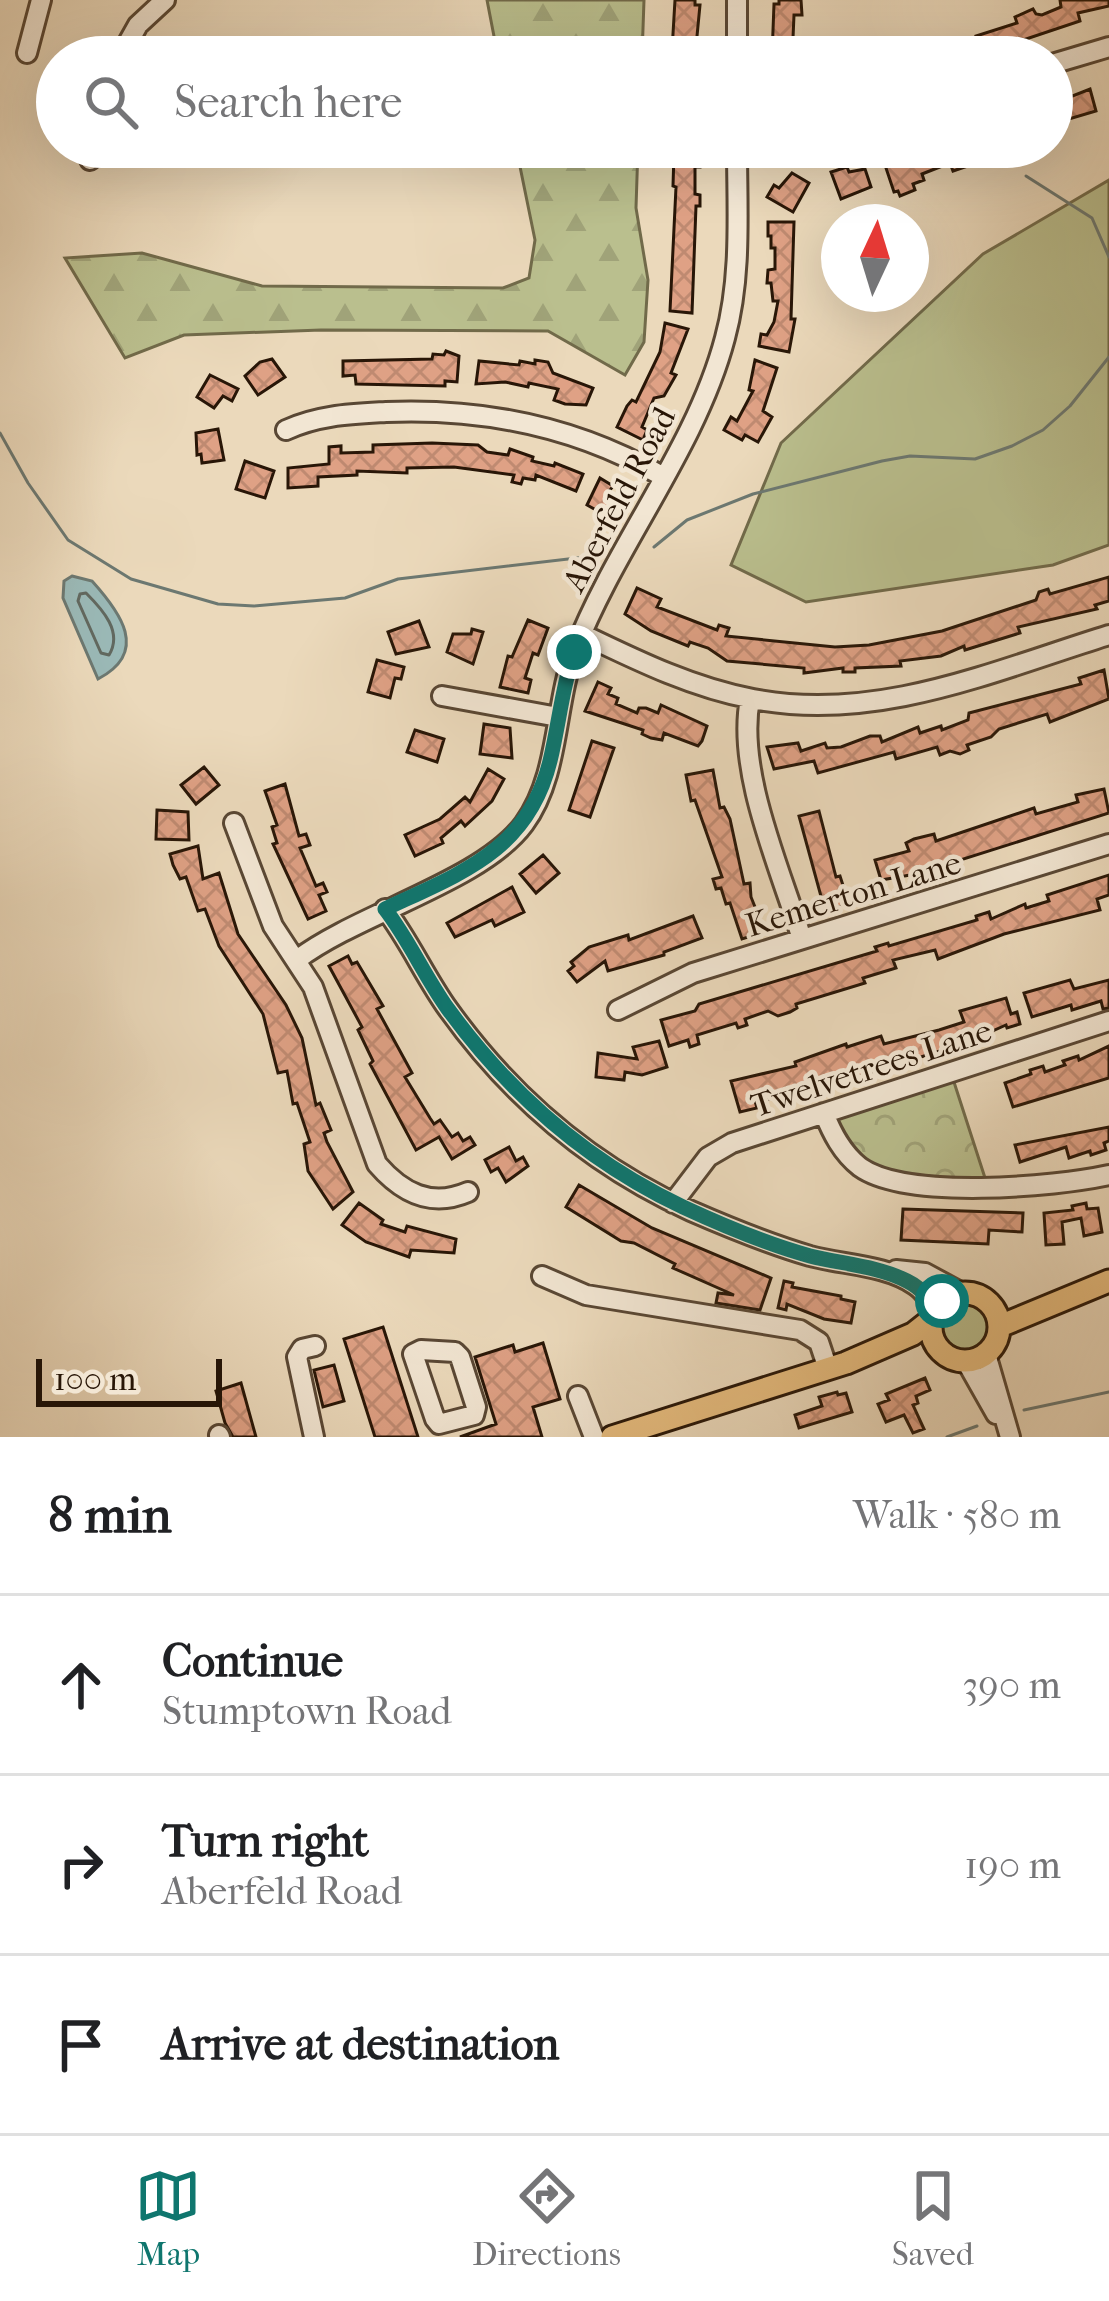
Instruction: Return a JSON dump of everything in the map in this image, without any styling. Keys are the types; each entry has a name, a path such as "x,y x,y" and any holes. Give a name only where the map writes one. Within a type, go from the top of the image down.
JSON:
{"main road":[{"path":"996,1315 1109,1281"},
{"path":"612,1437 837,1366 913,1334 942,1301 962,1293 973,1294 996,1315 997,1340 976,1358 947,1356 936,1346 932,1317"},
{"path":"837,1366 936,1346"}],"street":[{"path":"27,53 40,0"},
{"path":"132,36 165,0"},
{"path":"737,0 737,36"},
{"path":"1073,58 1109,47"},
{"name":"Aberfeld Road","path":"298,959 329,937 477,864 523,825 550,763 566,676 582,634 702,404 726,337 737,260 737,168"},
{"path":"286,430 330,416 357,414 414,411 498,416 604,446 662,476"},
{"path":"582,634 677,676 750,699 830,706 936,690 1109,635"},
{"path":"442,696 558,717"},
{"path":"750,699 745,736 749,764 802,939"},
{"path":"234,823 273,926 314,987 377,1164 411,1193 434,1200 468,1192"},
{"name":"Kemerton Lane","path":"618,1010 693,973 1109,844"},
{"path":"385,909 448,1009 495,1068 553,1126 590,1154 673,1202 769,1243 874,1269 918,1287 928,1297 932,1317"},
{"name":"Twelvetrees Lane","path":"673,1202 720,1148 1109,1021"},
{"path":"824,1113 847,1155 889,1180 1033,1186 1109,1175"},
{"path":"874,1269 925,1273 962,1293"},
{"path":"542,1276 586,1295 800,1330 819,1342 837,1366"},
{"path":"314,1437 298,1357 302,1349 315,1346"},
{"path":"976,1358 992,1410 1007,1429"},
{"path":"578,1396 594,1437"}],"green space":[{"path":"487,0 644,0 643,36 494,36"},
{"path":"520,168 637,168 636,208 648,280 644,342 625,375 548,331 184,335 125,358 65,258 142,253 262,286 503,288 529,278 535,240"},
{"path":"1109,180 1109,545 1053,565 806,602 731,565 781,443 921,312 929,312 929,305 983,254"},
{"path":"953,1079 986,1181 902,1177 854,1155 836,1122 838,1115"},
{"path":"965,1293 989,1303 999,1327 989,1351 965,1361 941,1351 931,1327 941,1303"}],"water":[{"path":"72,576 92,581 125,631 123,657 98,679 63,598 64,581"}],"building":[{"path":"675,0 695,0 700,5 697,36 673,36"},
{"path":"779,0 801,0 802,15 794,15 793,36 773,36 774,4"},
{"path":"1060,0 1109,0 1109,6 1078,13 1080,21 1035,36 976,36 1017,23 1015,17 1033,9 1042,15 1061,7"},
{"path":"1090,89 1096,111 1073,118 1073,96"},
{"path":"674,168 695,168 700,206 696,206 692,313 670,311"},
{"path":"886,168 937,168 922,174 924,180 913,184 915,190 900,196"},
{"path":"865,169 871,187 841,199 831,172"},
{"path":"792,173 809,183 793,212 767,197 774,185 779,188"},
{"path":"768,222 794,222 791,319 795,319 789,352 759,346 761,334 767,335 774,322 778,301 773,301 771,283 767,283 768,270 775,269"},
{"path":"665,323 688,329 671,373 676,375 664,396 654,398 642,427 647,430 643,440 617,427 627,406 636,402 660,352"},
{"path":"446,351 459,356 457,382 445,381 445,386 356,384 355,375 343,376 343,361 432,359 433,354"},
{"path":"272,359 285,377 258,395 245,376 260,362"},
{"path":"535,360 548,362 553,373 593,388 586,405 554,400 558,389 529,383 528,387 505,382 476,384 479,361 519,365 520,361 535,364"},
{"path":"755,360 777,368 763,411 772,417 758,442 724,430 731,417 737,421 753,391 749,390"},
{"path":"210,375 238,389 232,401 223,396 214,408 197,397"},
{"path":"218,429 224,460 202,463 196,433"},
{"path":"373,445 478,445 487,452 508,455 510,449 533,457 532,461 555,463 583,474 576,491 536,475 535,480 523,478 521,484 512,482 514,475 454,467 407,468 407,473 357,471 357,475 318,477 318,486 288,488 288,468 329,464 329,447 341,446 341,453 373,452"},
{"path":"245,461 274,471 265,498 236,489"},
{"path":"600,478 613,486 608,493 624,505 615,521 587,505"},
{"path":"1109,577 1109,601 1095,605 1097,609 1018,627 1020,633 965,650 964,646 941,656 900,661 901,666 855,668 855,672 843,672 843,668 804,673 804,668 727,661 708,648 690,642 688,646 651,631 625,614 637,588 661,599 657,607 717,630 719,625 729,628 726,636 835,647 869,645 942,631 1036,600 1039,592 1048,589 1050,594"},
{"path":"528,620 548,628 525,678 531,680 528,693 500,687 508,656 512,657"},
{"path":"419,621 429,647 396,654 388,632"},
{"path":"472,629 483,632 473,664 447,652 453,634 471,634"},
{"path":"377,660 404,667 401,679 395,678 390,698 368,692"},
{"path":"1104,670 1109,699 1050,722 1047,714 999,729 967,745 969,750 960,754 940,755 937,747 896,759 894,752 818,773 814,761 774,769 767,747 798,743 801,751 825,743 827,748 841,747 870,736 880,736 882,742 918,727 920,733 941,726 942,730 968,720 969,713 1081,684 1079,678"},
{"path":"598,682 611,688 608,694 618,698 616,704 637,713 646,708 658,713 661,705 707,726 702,741 698,746 664,733 662,740 651,738 643,730 585,711"},
{"path":"484,724 510,728 512,758 480,754"},
{"path":"415,730 444,739 437,762 407,752"},
{"path":"592,741 614,748 590,817 569,810"},
{"path":"204,767 219,785 196,804 181,785"},
{"path":"488,769 504,779 492,801 465,826 461,821 441,838 443,843 415,856 405,835 440,819 465,797 470,802"},
{"path":"713,770 744,884 750,883 765,932 742,939 730,903 726,904 721,888 716,889 713,879 722,877 695,800 691,801 686,775"},
{"path":"285,784 299,836 306,834 310,845 300,848 316,886 323,883 327,892 319,895 326,911 308,919 273,844 277,843 272,827 277,825 265,791"},
{"path":"1104,789 1109,813 916,874 881,880 875,860 909,851 906,843 914,839 934,834 936,841 1034,808 1036,814 1078,802 1076,795"},
{"path":"157,810 188,812 189,840 156,839"},
{"path":"819,811 836,877 840,876 849,904 825,911 799,816"},
{"path":"198,846 203,879 219,873 238,934 286,1005 302,1038 316,1105 320,1103 331,1130 324,1133 353,1192 333,1209 308,1171 304,1144 310,1142 297,1103 293,1104 287,1071 278,1073 263,1014 219,946 205,909 198,911 186,877 180,879 173,865 170,854"},
{"path":"543,855 559,873 536,893 520,874"},
{"path":"1109,875 1109,895 1097,899 1100,910 1004,934 938,959 935,950 893,960 896,968 863,978 865,983 796,1004 790,1012 778,1016 768,1011 745,1019 747,1025 738,1028 736,1023 697,1035 699,1044 690,1047 688,1040 669,1046 661,1020 695,1011 699,1004 877,951 875,947 888,943 977,920 976,916 989,912 991,919 1025,904 1026,908 1049,901 1047,895"},
{"path":"512,887 524,912 455,937 447,923"},
{"path":"693,916 702,938 664,955 608,971 605,961 577,982 568,971 574,966 571,962 589,947 628,935 629,940"},
{"path":"348,956 352,964 357,962 383,1006 377,1009 412,1073 405,1077 434,1124 440,1120 452,1137 458,1133 463,1141 470,1137 475,1145 452,1159 439,1137 416,1150 370,1064 373,1061 358,1030 362,1027 329,966"},
{"path":"1070,980 1074,989 1109,980 1109,1008 1103,1009 1101,1001 1032,1017 1024,993"},
{"path":"1006,998 1020,1024 970,1041 967,1034 944,1041 946,1049 805,1094 755,1101 757,1108 740,1112 731,1081 796,1066 795,1062 846,1044 881,1036 884,1044 939,1030 964,1022 960,1011"},
{"path":"659,1041 667,1067 642,1075 625,1072 624,1080 596,1077 598,1053 637,1059 633,1047"},
{"path":"1109,1046 1109,1078 1013,1107 1005,1083 1031,1074 1030,1070 1043,1066 1045,1072"},
{"path":"1109,1127 1106,1150 1091,1155 1090,1151 1069,1158 1066,1147 1020,1162 1015,1145"},
{"path":"509,1147 516,1161 523,1157 528,1166 506,1182 498,1168 491,1172 485,1160"},
{"path":"579,1185 652,1228 771,1278 760,1310 716,1303 718,1293 734,1295 673,1268 675,1264 634,1243 621,1241 566,1207"},
{"path":"359,1203 383,1220 381,1224 456,1239 454,1253 411,1250 409,1257 366,1242 342,1225"},
{"path":"1086,1203 1087,1209 1098,1208 1102,1232 1084,1236 1081,1218 1062,1222 1064,1244 1046,1245 1044,1213 1073,1210 1072,1206"},
{"path":"903,1209 1023,1213 1022,1232 989,1230 988,1244 901,1240"},
{"path":"784,1281 855,1302 851,1323 824,1319 787,1304 786,1310 778,1308"},
{"path":"383,1327 418,1437 375,1437 344,1339"},
{"path":"543,1343 560,1399 533,1407 542,1437 460,1437 496,1424 475,1357 513,1345 515,1352"},
{"path":"334,1365 344,1401 323,1407 314,1370"},
{"path":"925,1378 930,1390 916,1396 918,1403 913,1405 924,1429 913,1433 904,1415 886,1422 878,1404 889,1400 886,1394"},
{"path":"241,1383 256,1437 233,1437 216,1391"},
{"path":"846,1393 852,1412 799,1428 795,1415 822,1406 819,1397"}],"waterway":[{"path":"1026,176 1092,218 1109,257"},
{"path":"654,547 687,520 753,494 882,461 910,456 975,459 1012,446 1043,430 1070,406 1109,357"},
{"path":"0,433 68,540 131,579 218,604 254,606 345,598 398,579 594,556"},
{"path":"1024,1410 1109,1392"},
{"path":"947,1437 977,1426"}],"route":[{"path":"574,652 550,763 523,825 477,864 385,909 448,1009 495,1068 553,1126 590,1154 628,1179 737,1231 803,1254 904,1279 928,1297 933,1316 942,1301"}]}
